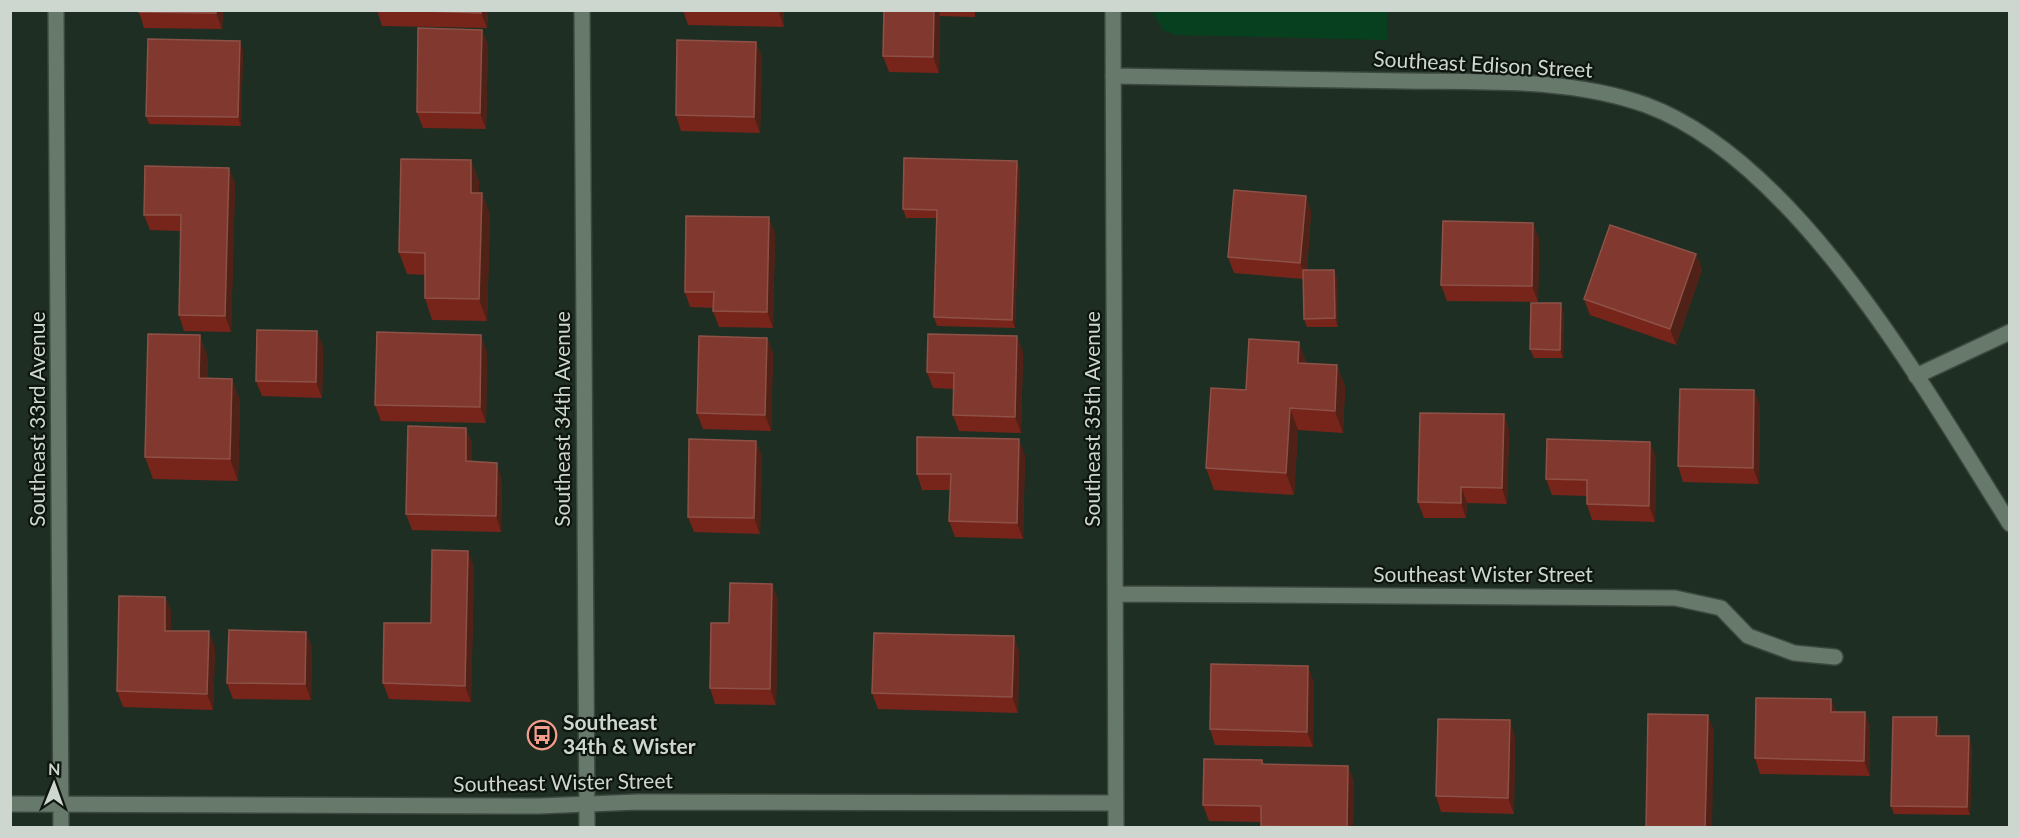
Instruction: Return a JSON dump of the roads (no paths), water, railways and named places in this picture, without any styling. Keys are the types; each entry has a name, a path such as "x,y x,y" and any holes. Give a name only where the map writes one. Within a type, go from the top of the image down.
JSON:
{"street":[{"name":"Southeast 33rd Avenue","path":"56,10 61,828"},
{"name":"Southeast 34th Avenue","path":"582,10 587,828"},
{"name":"Southeast 35th Avenue","path":"1113,10 1116,828"},
{"name":"Southeast Edison Street","path":"1113,76 1516,84 1580,88 1648,106 1708,138 1774,194 1881,323 2010,524"},
{"path":"1916,376 2010,332"},
{"name":"Southeast Wister Street","path":"1115,594 1675,598 1721,608 1748,636 1794,653 1835,657"},
{"name":"Southeast Wister Street","path":"10,804 1116,803"}],"place":[{"name":"Southeast 34th & Wister","path":"542,735"}]}
